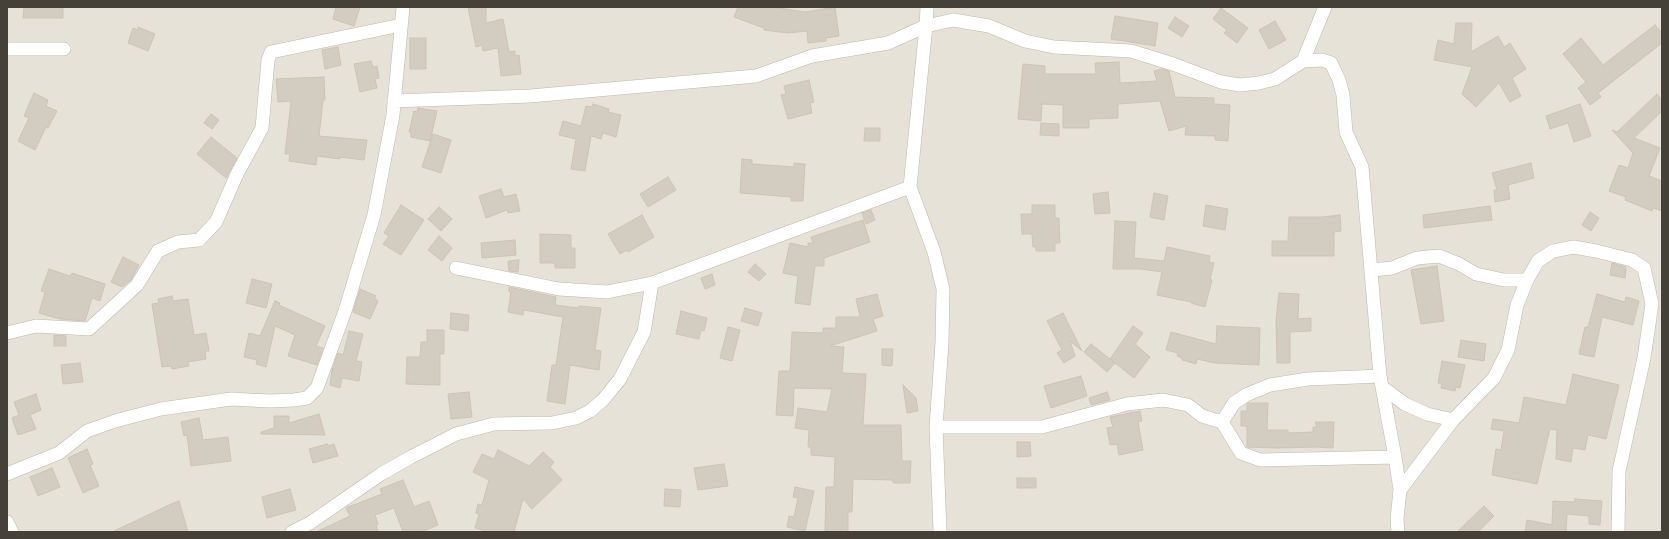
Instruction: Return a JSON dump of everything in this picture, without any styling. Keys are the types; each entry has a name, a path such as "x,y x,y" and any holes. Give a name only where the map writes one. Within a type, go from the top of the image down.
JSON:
{"street":[{"path":"7,474 59,453 87,431 161,409 231,399 269,401 294,400 308,398 317,388 342,318 374,215 394,101 403,7"},
{"path":"927,7 910,187 934,252 943,289 942,343 936,427 940,532"},
{"path":"1303,61 1325,7"},
{"path":"394,101 530,96 756,76 812,56 888,43 926,26 953,20 989,26 1025,40 1054,47 1130,51 1173,64 1221,82 1240,85 1259,83 1275,79 1303,61 1322,60 1331,62 1339,80 1343,95 1346,132 1362,167 1381,382 1400,490 1396,519 1398,532"},
{"path":"7,333 36,326 89,329 137,285 158,251 178,242 200,240 216,222 237,174 262,128 268,60 271,52 401,24"},
{"path":"7,49 64,49"},
{"path":"456,268 559,289 607,292 652,283 910,187"},
{"path":"1400,490 1453,420 1494,378 1508,350 1517,305 1527,280 1538,261 1553,251 1574,247 1596,251 1632,260 1644,268 1652,304 1644,358 1620,471 1618,532"},
{"path":"1372,270 1392,268 1417,258 1439,256 1459,264 1476,274 1504,280 1527,280"},
{"path":"292,532 310,523 381,474 456,434 494,424 552,423 576,418 590,411 603,400 620,379 644,332 652,283"},
{"path":"1222,422 1234,403 1246,395 1270,385 1308,379 1381,382 1404,404 1427,414 1453,420"},
{"path":"936,427 1042,427 1127,404 1163,400 1188,405 1202,416 1222,422 1242,453 1260,460 1395,457"},
{"path":"7,522 12,532"}],"shaded area":[{"path":"7,7 1662,7 1662,532 7,532"}],"building":[{"path":"24,7 63,7 63,18 23,18"},
{"path":"336,7 360,7 354,26 333,19"},
{"path":"468,7 486,7 486,23 503,19 509,52 515,51 515,56 519,55 521,74 501,76 498,48 483,51 482,45 476,47"},
{"path":"738,7 773,7 805,12 835,7 839,36 826,38 826,41 808,43 807,31 788,33 764,30 764,28 734,17"},
{"path":"1221,8 1248,28 1237,43 1224,33 1227,30 1213,19"},
{"path":"1115,16 1158,23 1155,46 1111,39"},
{"path":"1175,17 1189,26 1182,37 1168,28"},
{"path":"1275,21 1286,40 1269,49 1259,30"},
{"path":"1456,23 1472,23 1471,52 1498,36 1504,47 1510,43 1526,69 1512,78 1521,96 1510,102 1499,83 1476,107 1462,94 1472,67 1434,60 1438,40 1454,44"},
{"path":"1655,25 1662,33 1662,43 1598,93 1601,97 1590,105 1578,88 1586,82 1563,54 1581,38 1603,65"},
{"path":"138,27 155,34 148,51 128,43 133,28 138,30"},
{"path":"410,38 426,38 426,69 410,69"},
{"path":"338,47 341,65 325,69 322,50"},
{"path":"371,61 373,67 377,66 379,78 375,79 377,88 360,92 354,64"},
{"path":"1119,62 1120,83 1157,81 1154,71 1162,69 1169,71 1175,97 1214,98 1214,104 1230,105 1228,141 1215,140 1215,136 1185,135 1186,126 1169,131 1160,101 1118,104 1118,118 1089,119 1089,128 1063,128 1063,105 1042,104 1041,121 1018,119 1023,64 1045,66 1045,74 1096,74 1095,63"},
{"path":"324,77 325,100 323,100 319,136 367,140 364,160 317,156 316,165 289,161 290,154 285,154 291,101 278,102 276,79"},
{"path":"809,80 814,102 810,103 812,113 788,119 781,95 786,94 784,86"},
{"path":"34,93 48,100 46,106 57,111 48,128 46,127 35,150 18,141 29,118 24,116"},
{"path":"1657,94 1662,100 1662,111 1634,138 1660,148 1649,176 1662,181 1662,211 1653,208 1652,211 1625,200 1626,197 1609,191 1619,165 1628,168 1633,153 1612,130 1617,132"},
{"path":"593,104 609,109 608,112 621,115 616,137 603,133 601,139 591,136 585,171 571,169 576,139 559,135 563,121 581,126 586,106 592,107"},
{"path":"1580,104 1591,136 1574,142 1568,123 1550,129 1546,116"},
{"path":"418,108 437,111 430,141 411,137 411,133 409,132 414,111 417,112"},
{"path":"211,114 219,120 212,129 204,123"},
{"path":"1041,123 1059,124 1059,136 1040,135"},
{"path":"865,128 880,128 880,141 864,141"},
{"path":"433,134 451,140 441,173 422,167"},
{"path":"211,137 237,158 226,178 197,154"},
{"path":"742,159 752,160 752,164 794,167 794,163 805,164 803,201 791,201 791,197 740,193"},
{"path":"1531,163 1534,178 1508,185 1510,199 1495,202 1494,190 1497,190 1492,173"},
{"path":"668,177 676,190 648,207 640,194"},
{"path":"501,189 504,197 516,194 520,211 508,213 507,210 486,218 479,196"},
{"path":"1108,192 1110,213 1095,214 1093,194"},
{"path":"1154,193 1168,196 1164,220 1150,217"},
{"path":"401,205 424,220 401,255 383,244 389,236 384,233"},
{"path":"1032,205 1055,205 1055,218 1059,218 1060,243 1055,243 1055,251 1036,251 1036,247 1033,247 1032,234 1022,234 1021,214 1032,214"},
{"path":"1206,205 1228,209 1225,230 1203,226"},
{"path":"1490,206 1492,220 1424,228 1423,215"},
{"path":"439,207 452,219 441,231 428,219"},
{"path":"871,210 875,220 866,224 862,213"},
{"path":"1590,212 1599,218 1591,231 1582,225"},
{"path":"642,215 654,237 628,252 627,250 620,254 608,234"},
{"path":"1340,215 1341,231 1334,232 1334,256 1272,256 1272,241 1288,241 1289,217 1323,217"},
{"path":"863,220 870,242 824,258 824,266 815,266 810,305 795,303 798,276 783,273 790,243 808,247 808,243 813,243 811,237"},
{"path":"1115,221 1136,222 1134,258 1164,261 1167,247 1210,256 1209,262 1214,263 1210,279 1212,280 1205,307 1191,302 1157,295 1162,272 1141,269 1113,269"},
{"path":"540,234 571,235 571,248 575,248 575,268 555,268 555,263 540,263"},
{"path":"439,236 452,248 442,261 428,250"},
{"path":"515,240 516,255 482,258 481,243"},
{"path":"123,257 139,265 131,280 122,287 111,282"},
{"path":"519,260 518,272 509,271 508,261"},
{"path":"1612,263 1626,267 1625,278 1610,275"},
{"path":"755,264 766,274 759,281 748,272"},
{"path":"1437,266 1444,321 1421,324 1411,270"},
{"path":"49,269 70,276 72,273 105,284 100,301 92,298 85,321 60,319 39,313 45,292 41,291"},
{"path":"712,274 715,285 705,289 701,278"},
{"path":"252,279 272,284 266,308 246,303"},
{"path":"509,287 556,297 555,305 579,308 579,306 601,308 595,350 601,351 599,370 570,365 565,404 547,401 552,365 556,365 563,317 524,310 523,315 508,312 511,292 509,292"},
{"path":"360,289 376,296 374,298 378,301 370,319 353,312"},
{"path":"1279,293 1299,294 1298,319 1311,318 1311,331 1290,332 1290,363 1277,363 1276,320"},
{"path":"877,294 883,316 873,319 877,331 830,346 844,347 842,373 866,374 863,425 901,425 902,461 911,461 910,483 893,483 893,480 853,479 852,512 848,512 848,532 825,532 826,487 834,487 835,457 811,455 811,447 808,447 809,430 795,428 798,408 827,412 832,389 794,388 793,416 776,415 779,371 790,371 792,332 823,333 823,328 836,328 836,317 860,317 856,299"},
{"path":"1597,294 1625,302 1626,297 1639,301 1633,325 1602,317 1594,357 1579,354 1585,327 1588,327"},
{"path":"172,296 173,301 188,299 194,335 206,333 209,351 205,351 206,359 188,362 189,366 172,369 171,366 162,367 152,304 159,303 158,299"},
{"path":"275,301 280,303 279,305 325,326 316,346 323,348 317,365 288,356 295,335 275,326 266,367 256,364 257,360 244,357 249,333 260,336"},
{"path":"745,308 762,313 758,326 741,321"},
{"path":"681,311 707,318 704,331 701,330 699,339 676,334"},
{"path":"451,313 469,315 468,331 450,329"},
{"path":"1063,313 1082,351 1070,341 1075,356 1064,363 1057,353 1062,350 1047,321"},
{"path":"1133,326 1143,333 1135,344 1150,357 1134,378 1110,359"},
{"path":"1217,326 1260,328 1259,365 1215,363 1197,359 1196,364 1182,360 1182,358 1177,356 1178,353 1166,350 1171,332 1216,344"},
{"path":"728,327 740,330 732,361 720,358"},
{"path":"427,330 444,330 444,354 440,354 440,385 406,384 407,357 420,357 421,342 427,342"},
{"path":"349,331 363,334 356,361 362,362 359,381 342,378 340,388 330,385 332,370 338,353 343,355"},
{"path":"54,335 66,336 66,346 54,346"},
{"path":"1461,340 1486,344 1484,361 1458,357"},
{"path":"1091,344 1115,363 1107,372 1084,352"},
{"path":"882,349 893,349 892,366 882,365"},
{"path":"1442,361 1465,365 1460,388 1456,387 1455,391 1441,388 1442,384 1438,383"},
{"path":"80,363 83,382 63,384 61,365"},
{"path":"1573,374 1619,385 1606,439 1588,435 1585,450 1573,448 1571,462 1556,459 1557,430 1550,429 1537,484 1492,475 1496,449 1501,450 1504,431 1491,429 1493,419 1519,423 1524,397 1566,405"},
{"path":"1081,376 1087,396 1051,408 1044,386"},
{"path":"903,385 916,398 918,411 907,413"},
{"path":"469,392 472,417 451,419 448,394"},
{"path":"1107,392 1110,400 1091,405 1089,398"},
{"path":"36,394 41,410 30,415 36,429 18,435 12,418 19,415 14,402"},
{"path":"1268,403 1267,430 1288,430 1288,433 1313,432 1313,427 1317,427 1315,422 1334,422 1333,448 1247,447 1247,426 1241,426 1241,411 1247,411 1247,404"},
{"path":"1140,411 1142,421 1138,422 1143,450 1119,455 1117,444 1110,445 1107,428 1113,427 1110,417"},
{"path":"319,414 325,435 261,434 261,432 274,428 274,416 289,416 289,423"},
{"path":"199,418 203,440 228,437 231,461 191,466 187,435 184,436 181,422"},
{"path":"1017,442 1030,442 1031,456 1017,457"},
{"path":"327,444 328,446 334,444 338,456 313,463 309,449"},
{"path":"87,449 93,464 90,465 99,486 83,493 68,458"},
{"path":"498,450 529,466 543,452 554,462 550,467 562,480 532,509 523,499 514,532 483,532 483,530 475,528 479,514 476,513 478,504 482,505 489,480 473,472 482,454 494,459"},
{"path":"724,464 728,486 698,490 694,468"},
{"path":"52,468 60,487 38,496 30,477"},
{"path":"1017,478 1036,478 1036,488 1017,488"},
{"path":"403,480 414,507 429,501 438,525 421,532 403,532 394,508 375,515 378,524 376,525 378,532 316,532 350,516 346,508 382,494 380,489"},
{"path":"795,487 814,491 805,531 787,527 789,516 794,517 798,498 793,497"},
{"path":"290,489 296,510 267,518 262,497"},
{"path":"665,489 681,490 680,507 664,506"},
{"path":"1575,499 1602,501 1600,525 1589,524 1589,516 1567,514 1566,532 1525,532 1527,520 1552,525 1553,501 1574,502"},
{"path":"179,501 188,532 112,532 169,505"},
{"path":"1484,506 1494,516 1478,532 1457,532"}]}
